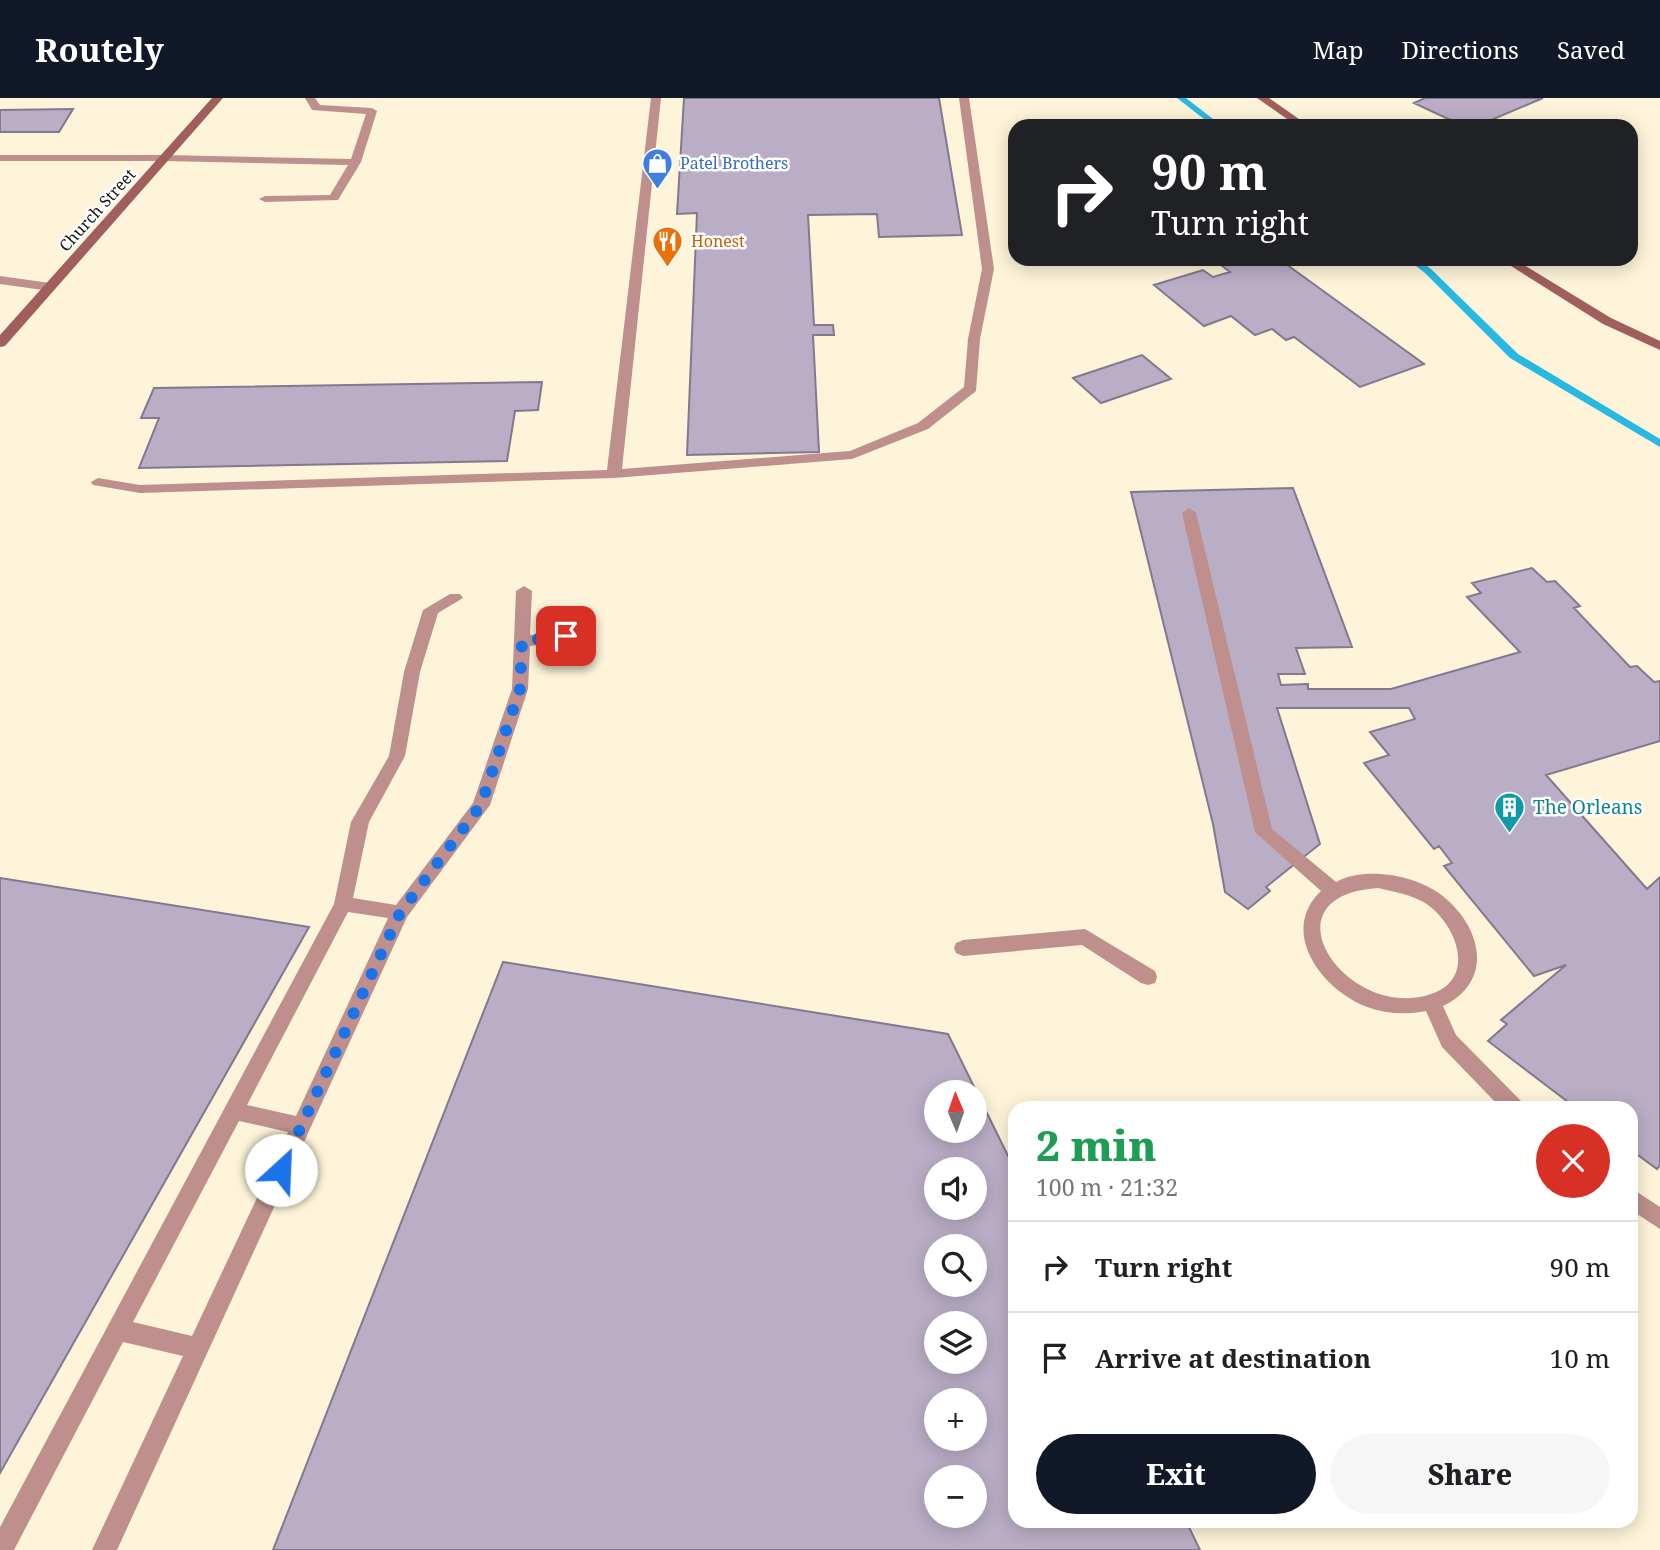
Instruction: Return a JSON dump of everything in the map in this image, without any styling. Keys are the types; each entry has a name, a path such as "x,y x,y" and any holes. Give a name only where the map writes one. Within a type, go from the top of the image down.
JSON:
{"main road":[{"name":"Church Street","path":"0,343 218,98"},
{"path":"1262,98 1294,119"},
{"path":"1517,266 1607,321 1660,346"}],"street":[{"path":"265,199 334,198 355,162 372,111 317,108 310,98"},
{"path":"614,474 656,98"},
{"path":"97,482 139,489 614,474 852,455 923,426 971,388 974,339 988,269 964,98"},
{"path":"0,158 355,162"},
{"path":"0,280 50,287"},
{"path":"1189,513 1265,832 1334,891"},
{"path":"104,1550 400,913 481,805 520,689 524,592"},
{"path":"1,1550 343,904 360,822 397,756 412,672 431,610 455,598"},
{"path":"522,641 566,636"},
{"path":"1378,881 1407,887 1435,901 1457,922 1468,946 1468,970 1455,990 1432,1003 1402,1006 1370,1000 1341,984 1321,961 1311,937 1312,914 1326,895 1349,883 1378,881"},
{"path":"343,904 400,913"},
{"path":"963,948 1085,937 1148,977"},
{"path":"1432,1003 1449,1041 1507,1101"},
{"path":"233,1111 302,1126"},
{"path":"1638,1203 1660,1219"},
{"path":"118,1330 198,1348"}],"building":[{"path":"684,98 939,98 962,235 879,237 877,214 808,215 814,325 833,325 834,335 813,335 819,452 687,455 697,213 677,214"},
{"path":"1425,98 1543,98 1494,119 1448,119 1414,103"},
{"path":"73,109 59,132 0,132 0,110"},
{"path":"1222,266 1289,266 1424,364 1360,387 1294,337 1286,340 1272,329 1255,335 1231,316 1204,326 1154,285 1203,270 1213,277 1230,272"},
{"path":"1142,355 1171,379 1101,403 1073,378"},
{"path":"542,382 538,410 515,411 507,461 139,468 159,418 141,418 154,388"},
{"name":"The Orleans","path":"1293,488 1352,647 1296,648 1305,674 1278,674 1281,685 1308,684 1308,689 1391,689 1520,652 1467,597 1481,593 1472,583 1532,568 1547,582 1555,581 1580,606 1574,608 1630,667 1637,666 1654,682 1660,681 1660,741 1546,775 1647,889 1660,877 1660,1165 1657,1169 1638,1155 1638,1101 1567,1101 1488,1041 1507,1024 1501,1020 1566,965 1534,976 1444,866 1452,863 1439,846 1434,849 1364,763 1389,755 1370,732 1415,719 1409,708 1277,708 1320,844 1266,887 1270,891 1248,909 1225,892 1213,824 1131,492"},
{"path":"0,878 309,927 0,1473"},
{"path":"503,962 948,1034 971,1080 924,1080 924,1143 987,1143 987,1113 1008,1156 1008,1528 1189,1528 1200,1550 273,1550"}],"waterway":[{"path":"1181,98 1209,119"},
{"path":"1421,266 1514,356 1660,444"}],"place":[{"name":"Patel Brothers","path":"657,190"},
{"name":"Honest","path":"668,268"},
{"name":"The Orleans","path":"1510,834"}],"route":[{"path":"281,1170 400,913 481,805 520,689 522,641 566,636"}]}
